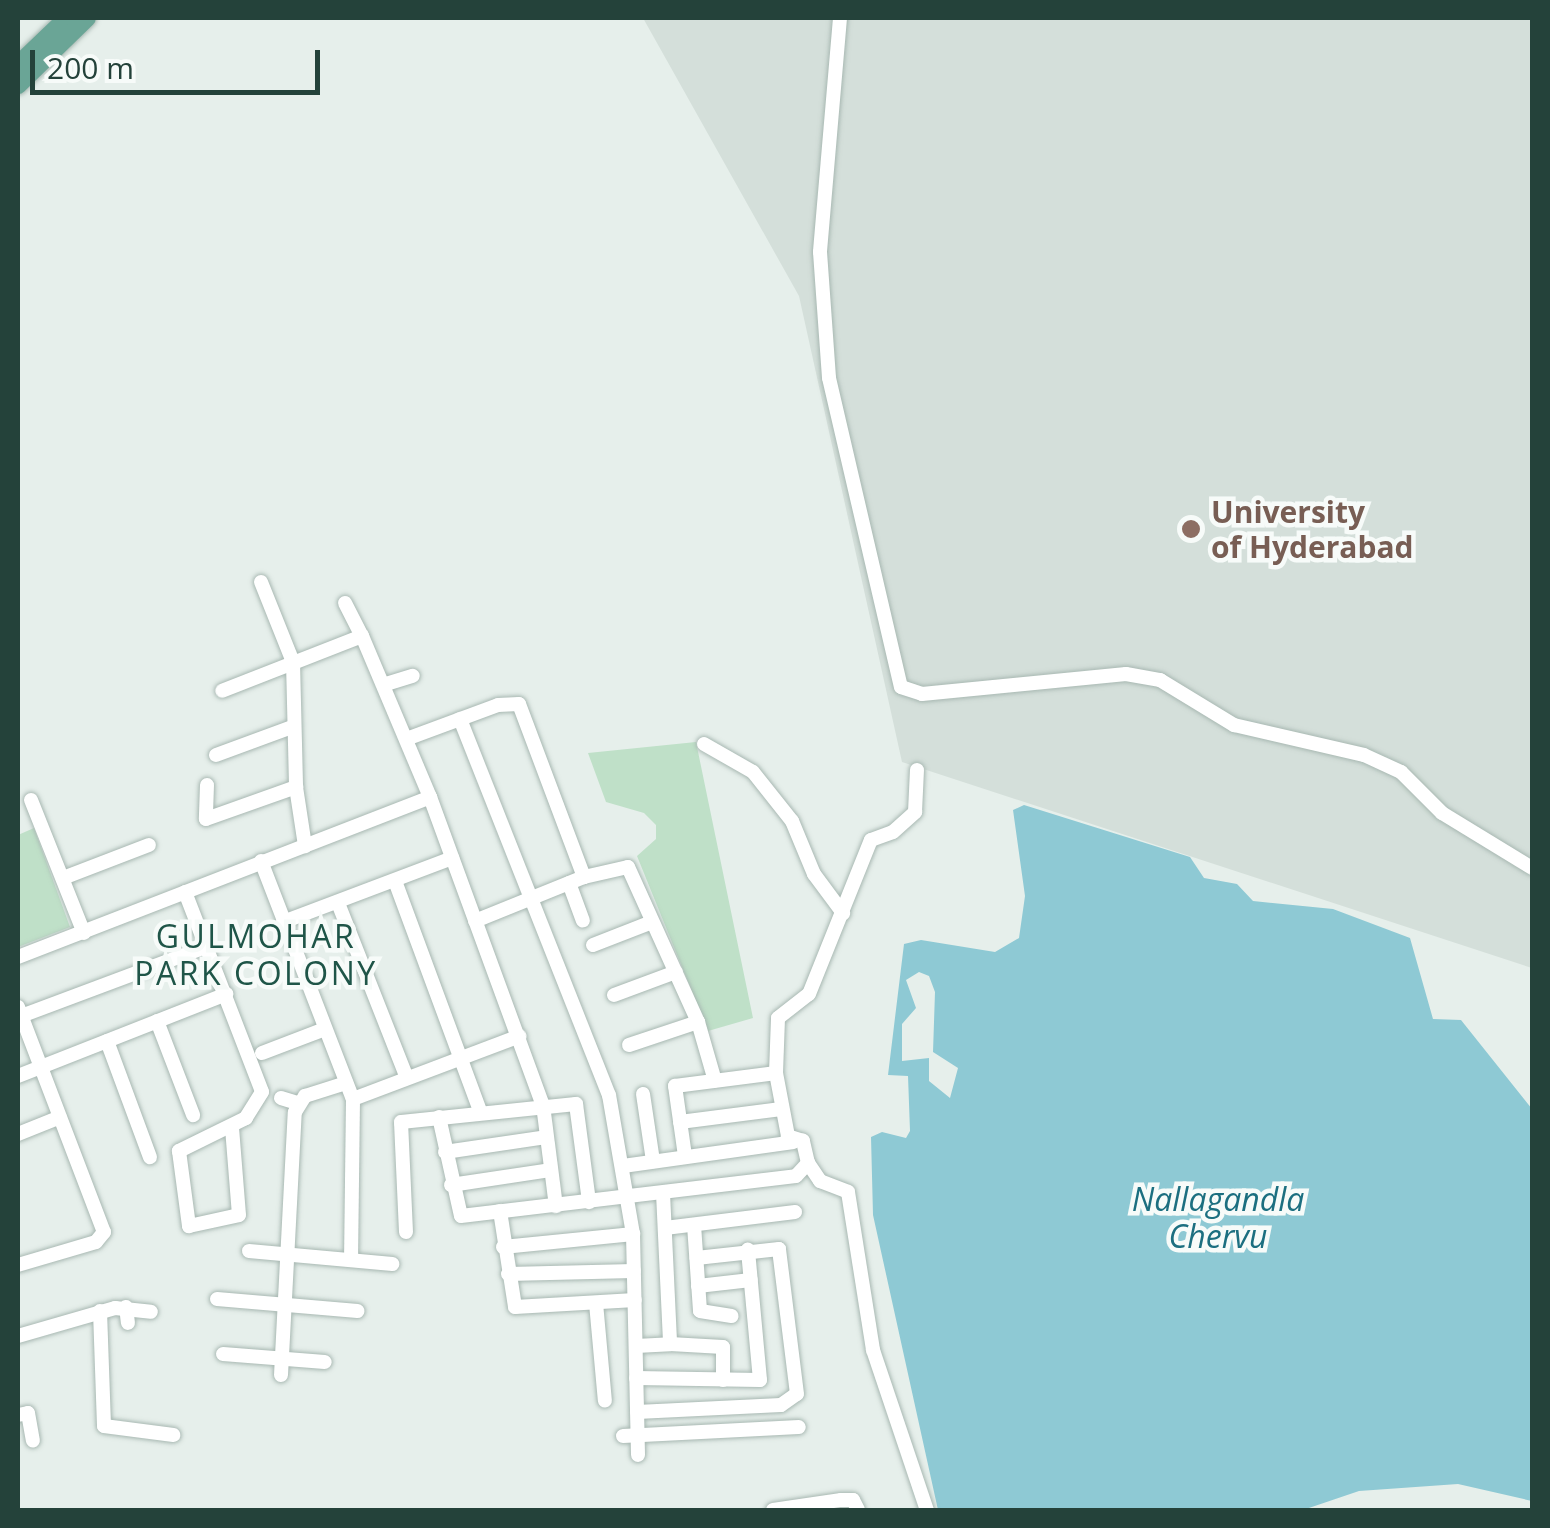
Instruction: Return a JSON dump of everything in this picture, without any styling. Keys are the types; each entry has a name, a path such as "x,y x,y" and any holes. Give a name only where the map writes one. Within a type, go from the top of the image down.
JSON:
{"main road":[{"path":"18,64 68,18"},
{"path":"18,85 88,18"}],"street":[{"path":"840,18 820,252 829,378 900,687 922,694 1126,674 1160,680 1234,726 1364,755 1402,772 1442,813 1532,868"},
{"path":"262,582 294,662 292,726 305,846"},
{"path":"345,603 409,738 520,1036 543,1105 556,1206"},
{"path":"222,692 362,636"},
{"path":"386,684 412,676"},
{"path":"409,738 506,702 522,707 576,880 584,921"},
{"path":"460,719 609,1095 632,1234 638,1412 630,1436 638,1455"},
{"path":"216,755 292,726"},
{"path":"704,744 752,772 792,821 814,874 843,913"},
{"path":"793,1142 781,1109 776,1073 778,1018 809,994 871,840 893,832 915,812 918,770"},
{"path":"207,785 206,818 296,787"},
{"path":"18,957 430,797"},
{"path":"32,800 84,933"},
{"path":"62,878 149,845"},
{"path":"283,922 452,858"},
{"path":"261,860 353,1099 351,1258"},
{"path":"476,922 576,880 628,867 698,1022 715,1081"},
{"path":"394,881 482,1112"},
{"path":"185,892 262,1092 257,1106 232,1128 178,1151 189,1226 240,1215 232,1128"},
{"path":"338,902 407,1078"},
{"path":"593,945 652,922"},
{"path":"18,1266 96,1242 104,1232 19,1012 206,946"},
{"path":"614,994 676,972"},
{"path":"18,1076 226,994"},
{"path":"156,1021 193,1115"},
{"path":"629,1045 698,1022"},
{"path":"262,1053 325,1028"},
{"path":"353,1099 520,1036"},
{"path":"107,1041 150,1157"},
{"path":"685,1156 680,1122 668,1088 776,1073"},
{"path":"280,1098 298,1102 346,1082"},
{"path":"643,1094 653,1161"},
{"path":"282,1367 298,1102"},
{"path":"406,1232 401,1122 543,1105 578,1107 589,1202"},
{"path":"680,1122 781,1109"},
{"path":"439,1117 460,1216 796,1176 808,1163"},
{"path":"18,1134 60,1118"},
{"path":"445,1152 546,1137"},
{"path":"623,1166 803,1141 808,1163 820,1181 848,1192 873,1350 927,1510"},
{"path":"451,1185 550,1170"},
{"path":"662,1193 670,1344"},
{"path":"500,1212 508,1274 518,1308 634,1300"},
{"path":"665,1228 795,1212"},
{"path":"694,1225 701,1312 732,1316"},
{"path":"503,1247 632,1234"},
{"path":"638,1412 789,1403 798,1387 782,1255 774,1247 696,1258"},
{"path":"249,1250 392,1264"},
{"path":"748,1250 762,1406"},
{"path":"508,1274 634,1271"},
{"path":"698,1286 751,1280"},
{"path":"217,1300 357,1311"},
{"path":"596,1303 605,1401"},
{"path":"18,1336 100,1318 151,1312"},
{"path":"100,1318 105,1428 173,1435"},
{"path":"636,1346 723,1347 723,1380"},
{"path":"223,1354 282,1367 325,1362"},
{"path":"636,1378 760,1380"},
{"path":"18,1415 28,1413 33,1441"},
{"path":"630,1436 799,1427"},
{"path":"773,1510 841,1500 854,1500 858,1510"}],"shaded area":[{"name":"University of Hyderabad","path":"643,18 1532,18 1532,968 902,762 799,296"}],"green space":[{"path":"696,742 753,1018 708,1031 637,856 656,839 656,825 644,813 606,802 588,753"},
{"path":"34,828 70,927 18,947 18,835"}],"water":[{"name":"Nallagandla Chervu","path":"1024,805 1190,857 1204,878 1237,884 1253,901 1333,909 1410,938 1433,1019 1461,1020 1532,1109 1532,1501 1458,1484 1359,1491 1303,1510 938,1510 873,1215 871,1137 882,1132 906,1138 910,1131 908,1076 888,1075 904,944 921,940 995,952 1019,938 1025,896 1013,810","holes":["919,972 929,976 935,992 933,1052 958,1068 950,1098 929,1081 929,1058 902,1061 902,1024 916,1008 906,980"]}],"place":[{"name":"University of Hyderabad","path":"1191,529"}],"district":[{"name":"GULMOHAR PARK COLONY","path":"256,956"}]}
